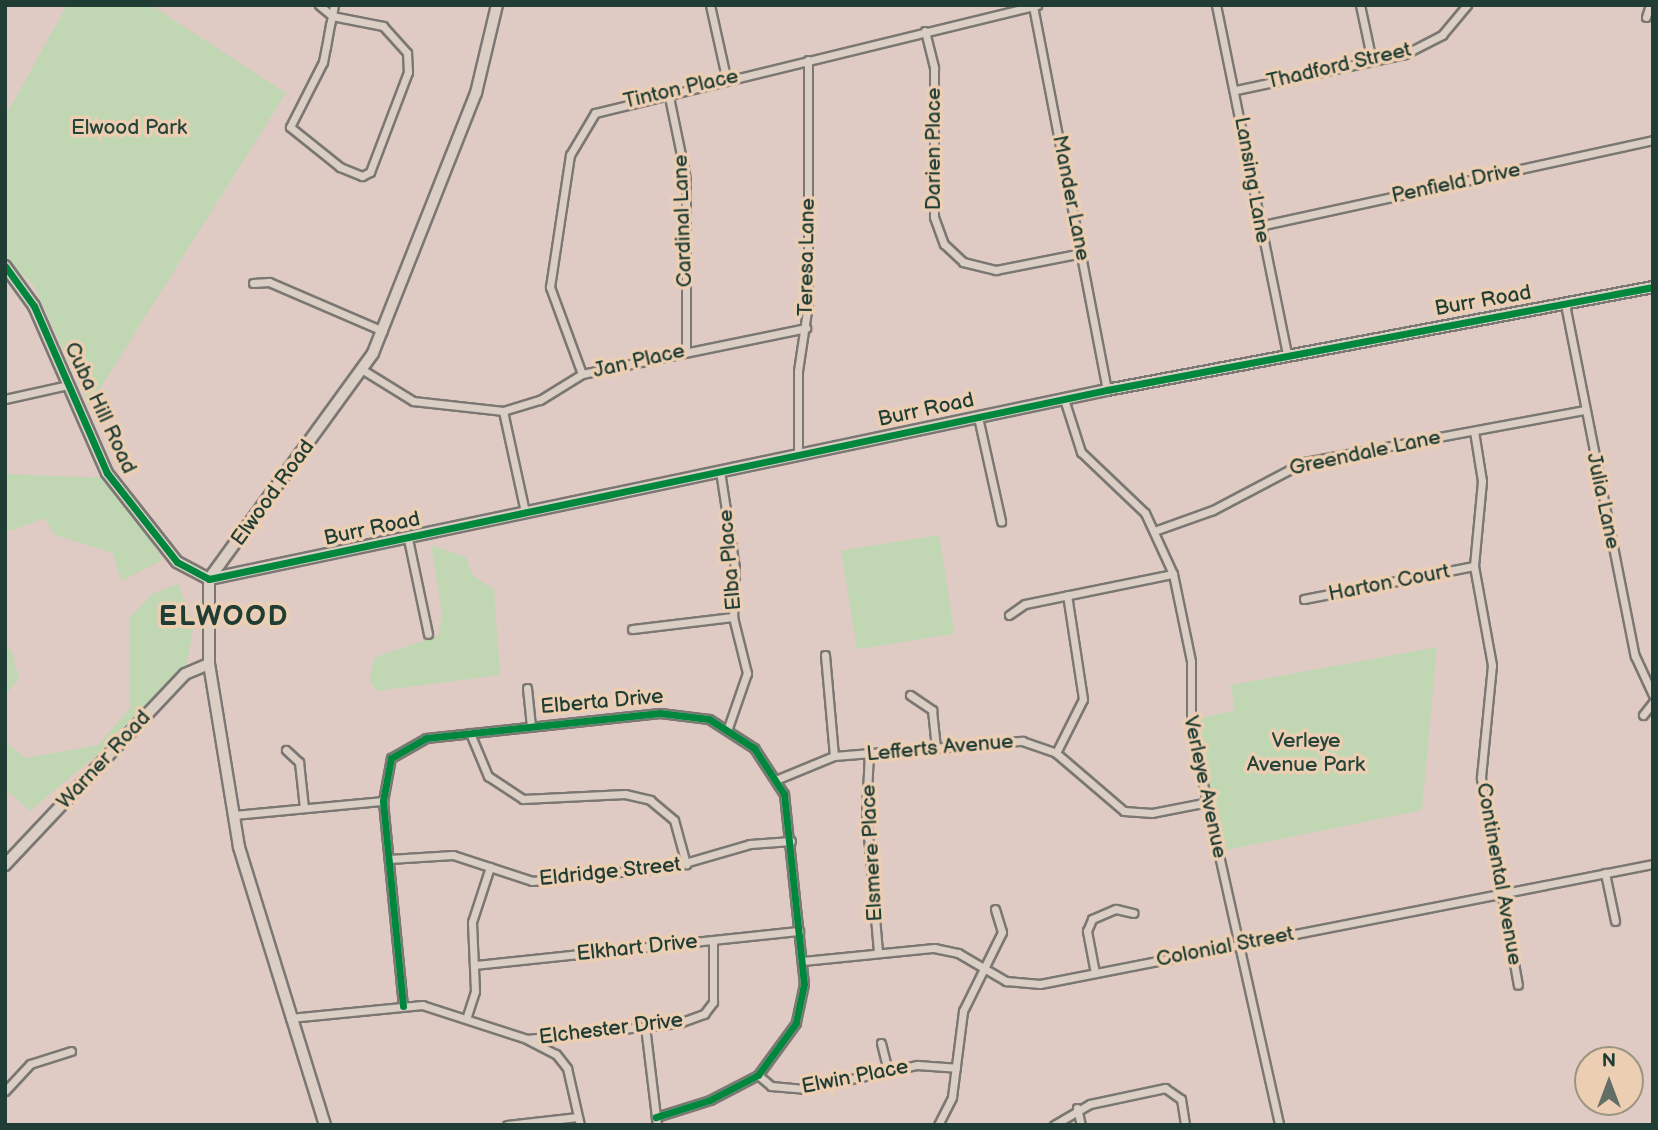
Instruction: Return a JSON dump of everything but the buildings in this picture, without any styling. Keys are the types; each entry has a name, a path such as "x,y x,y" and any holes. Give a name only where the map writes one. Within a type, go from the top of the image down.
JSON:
{"street":[{"path":"319,5 332,16 383,26 407,53 408,72 370,172 362,176 340,167 290,127 323,62 332,16 334,5"},
{"name":"Elwood Road","path":"209,579 363,370 383,331 477,93 497,5"},
{"path":"710,5 726,77"},
{"name":"Lansing Lane","path":"1216,5 1236,90 1259,226 1287,355"},
{"path":"1360,5 1372,61"},
{"name":"Thadford Street","path":"1236,90 1372,61 1424,46 1467,5"},
{"path":"1646,17 1650,5"},
{"name":"Tinton Place","path":"582,374 550,288 570,155 595,113 726,77 1035,6"},
{"name":"Mander Lane","path":"1035,6 1107,390"},
{"name":"Darien Place","path":"925,31 934,68 934,217 944,244 963,262 996,270 1082,253"},
{"name":"Teresa Lane","path":"799,454 798,371 806,328 808,60"},
{"name":"Cardinal Lane","path":"668,92 686,179 686,350"},
{"name":"Penfield Drive","path":"1259,226 1653,140"},
{"name":"Cuba Hill Road","path":"5,267 34,306 107,473 177,562 209,579"},
{"path":"253,283 269,282 383,331"},
{"name":"Burr Road","path":"209,579 1107,390 1653,288"},
{"name":"Julia Lane","path":"1565,304 1634,656 1653,695"},
{"name":"Jan Place","path":"363,370 413,401 503,411 540,400 582,374 686,350 806,328"},
{"path":"5,399 68,385"},
{"name":"Verleye Avenue","path":"1064,399 1081,452 1157,530 1173,574 1191,661 1188,713 1279,1125"},
{"name":"Greendale Lane","path":"1157,530 1213,510 1304,462 1584,410"},
{"path":"503,411 525,512"},
{"path":"978,417 1001,521"},
{"name":"Continental Avenue","path":"1474,431 1482,481 1474,566 1491,643 1481,778 1518,985"},
{"name":"Elba Place","path":"720,471 735,568 733,617 747,673 728,728"},
{"path":"408,539 428,634"},
{"name":"Harton Court","path":"1304,599 1474,566"},
{"path":"1009,615 1025,604 1173,574"},
{"path":"209,579 209,664 234,815 257,918 325,1125"},
{"path":"1056,753 1083,699 1067,595"},
{"path":"632,629 733,617"},
{"path":"825,655 834,756"},
{"name":"Warner Road","path":"5,865 185,674 209,664"},
{"path":"527,688 531,726"},
{"path":"910,695 932,710 936,746"},
{"path":"1643,715 1653,702"},
{"name":"Elberta Drive","path":"403,1006 383,801 387,768 405,746 470,733 673,712 728,728 778,779"},
{"path":"470,733 488,776 523,799 625,794 650,800 674,820 686,864"},
{"name":"Lefferts Avenue","path":"778,779 834,756 1022,741 1056,753 1124,811 1152,813 1208,802"},
{"path":"286,750 299,762 304,808"},
{"name":"Elsmere Place","path":"869,753 866,812 878,952"},
{"path":"645,1027 656,1121 710,1100 758,1075 796,1023 803,961 791,841 778,779"},
{"path":"234,815 383,801"},
{"name":"Eldridge Street","path":"389,859 453,855 533,881 686,864 750,844 791,841"},
{"name":"Colonial Street","path":"803,961 878,952 948,950 985,971 1030,984 1653,864"},
{"path":"467,1016 475,965 472,922 490,867"},
{"path":"1605,873 1615,920"},
{"path":"938,1125 952,1097 963,1011 1002,932 995,909"},
{"path":"1094,973 1087,931 1092,919 1116,909 1134,913"},
{"name":"Elkhart Drive","path":"475,965 799,931"},
{"name":"Elchester Drive","path":"290,1018 403,1006 467,1016 527,1039 645,1027 705,1014 718,989 713,940"},
{"path":"507,1125 579,1121 567,1068 556,1054 527,1039"},
{"path":"881,1043 888,1071"},
{"path":"5,1091 30,1064 71,1051"},
{"name":"Elwin Place","path":"758,1075 771,1086 804,1089 888,1071 956,1068"},
{"path":"1054,1125 1077,1108 1165,1088 1181,1099 1185,1125"},
{"path":"1077,1108 1081,1125"}],"green space":[{"name":"Elwood Park","path":"67,5 151,5 286,93 89,406 33,284 5,261 5,117"},
{"path":"5,474 111,478 163,560 121,581 113,553 55,535 44,518 5,533"},
{"path":"939,535 955,634 857,649 841,550"},
{"path":"431,545 466,557 473,576 494,589 500,675 377,691 369,680 375,657 438,636 442,614"},
{"path":"178,584 194,625 187,664 124,732 30,811 5,789 5,741 25,758 98,745 129,709 129,618 152,594"},
{"name":"Verleye Avenue Park","path":"1437,647 1422,810 1222,851 1197,719 1235,710 1230,685"},
{"path":"5,649 11,649 19,679 5,696"}],"cycle path":[{"path":"5,266 34,306 107,473 177,562 209,579 1107,390 1653,287"},
{"path":"403,1006 383,801 391,758 426,738 660,713 709,719 754,748 784,794 804,984 796,1023 758,1075 710,1100 656,1117"}],"district":[{"name":"ELWOOD","path":"224,617"}]}
